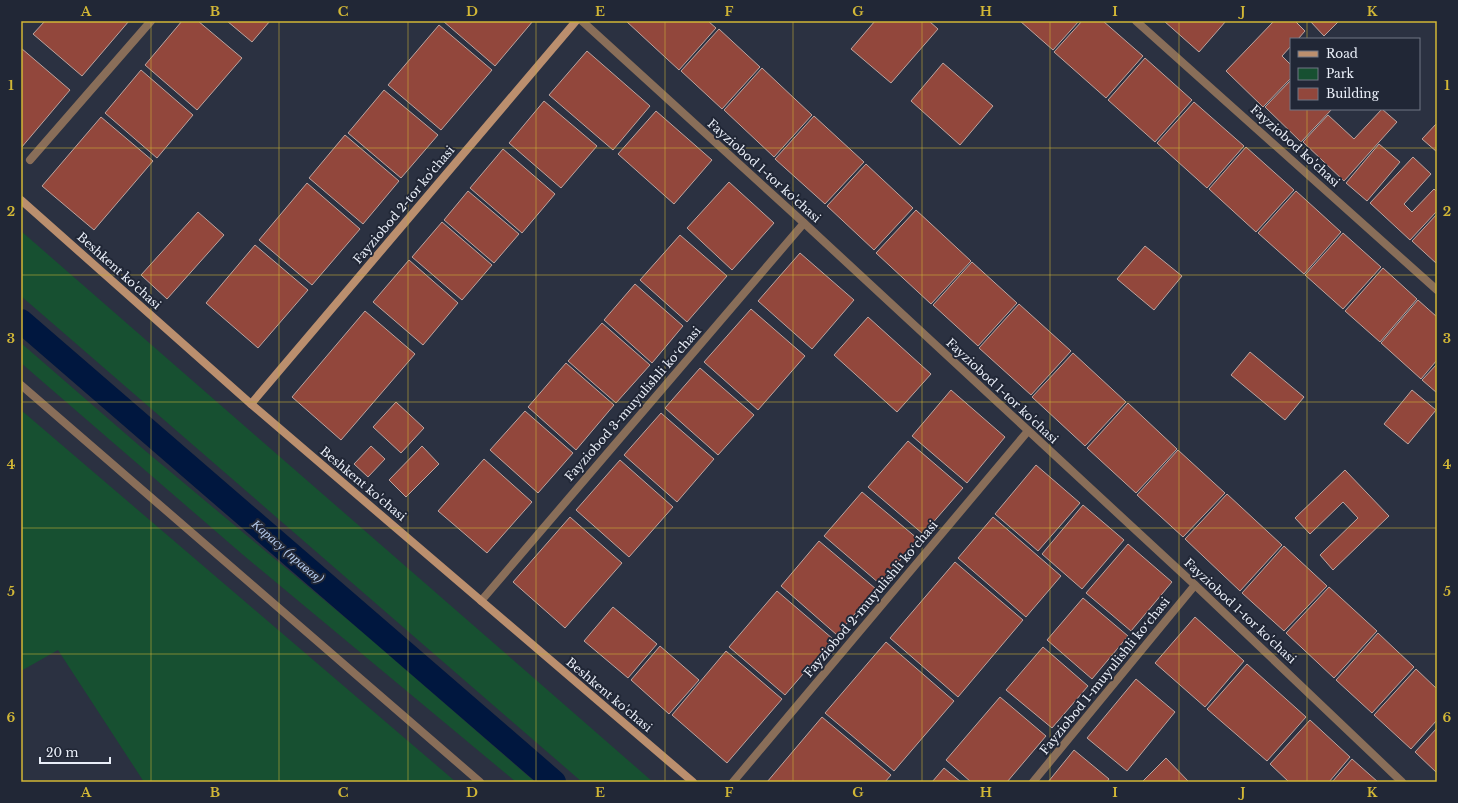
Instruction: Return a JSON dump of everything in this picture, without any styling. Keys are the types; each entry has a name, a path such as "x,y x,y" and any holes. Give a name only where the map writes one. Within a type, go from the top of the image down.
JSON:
{"street":[{"path":"30,160 150,21"},
{"name":"Fayziobod 2-tor ko'chasi","path":"251,404 576,21"},
{"name":"Fayziobod 1-tor ko'chasi","path":"582,21 804,223 1195,585 1402,782"},
{"name":"Fayziobod ko'chasi","path":"1136,21 1437,290"},
{"name":"Beshkent ko'chasi","path":"21,200 251,404 693,782"},
{"name":"Fayziobod 3-muyulishli koʻchasi","path":"481,601 804,223"},
{"path":"21,385 480,782"},
{"name":"Fayziobod 2-muyulishli koʻchasi","path":"733,782 1028,431"},
{"name":"Fayziobod 1-muyulishli koʻchasi","path":"1034,782 1195,585"}],"green space":[{"path":"21,231 653,782 582,782 21,296"},
{"path":"21,343 142,448 366,635 535,782 516,782 242,554 21,363"},
{"path":"21,410 456,782 144,782 58,650 21,671"}],"building":[{"path":"45,21 129,21 82,76 33,34"},
{"path":"182,21 198,21 242,58 197,110 145,65"},
{"path":"227,21 270,21 252,42"},
{"path":"443,21 533,21 495,66"},
{"path":"626,21 708,21 716,28 679,70"},
{"path":"875,21 929,21 938,29 891,83 851,49"},
{"path":"1020,21 1079,21 1053,50"},
{"path":"1082,21 1103,21 1143,56 1106,98 1054,52"},
{"path":"1164,21 1226,21 1199,52"},
{"path":"1274,21 1295,21 1305,31 1299,38 1290,38 1290,47 1282,56 1290,64 1290,79 1263,107 1226,71"},
{"path":"1310,21 1339,21 1324,36"},
{"path":"439,25 492,70 441,130 388,85"},
{"path":"719,29 760,67 722,109 681,71"},
{"path":"21,48 70,90 21,148"},
{"path":"587,51 650,106 613,150 549,95"},
{"path":"1145,58 1192,100 1155,142 1108,100"},
{"path":"943,63 993,106 960,145 911,101"},
{"path":"762,68 812,115 774,157 724,110"},
{"path":"141,70 193,115 157,158 105,113"},
{"path":"1290,81 1290,110 1331,110 1301,142 1265,107"},
{"path":"384,90 438,135 401,178 348,133"},
{"path":"544,101 597,146 561,188 509,143"},
{"path":"1194,102 1244,146 1207,188 1157,143"},
{"path":"1381,110 1383,110 1397,122 1344,181 1303,142 1328,115 1354,139"},
{"path":"656,111 712,160 674,204 618,154"},
{"path":"814,116 864,162 825,204 775,159"},
{"path":"101,117 153,161 94,230 42,186"},
{"path":"1437,123 1437,152 1422,139"},
{"path":"345,135 399,181 363,224 309,178"},
{"path":"1379,144 1400,162 1367,201 1346,183"},
{"path":"1246,147 1294,190 1256,232 1209,189"},
{"path":"503,149 555,194 522,233 470,188"},
{"path":"1413,157 1431,174 1404,204 1412,212 1434,189 1437,192 1437,211 1410,240 1370,203"},
{"path":"866,164 913,208 874,250 827,206"},
{"path":"729,182 774,223 732,270 687,228"},
{"path":"307,183 360,229 312,285 259,240"},
{"path":"468,191 519,234 494,263 444,220"},
{"path":"1296,191 1341,232 1304,274 1258,233"},
{"path":"916,210 971,261 931,304 876,253"},
{"path":"198,212 224,235 167,299 141,275"},
{"path":"1437,214 1437,264 1412,241"},
{"path":"442,222 492,265 462,300 412,257"},
{"path":"1343,233 1381,267 1343,309 1305,275"},
{"path":"680,235 727,276 687,322 640,280"},
{"path":"255,245 308,290 258,348 206,303"},
{"path":"1145,246 1182,276 1154,310 1117,279"},
{"path":"800,253 854,300 812,349 758,301"},
{"path":"409,260 458,303 423,345 373,302"},
{"path":"972,262 1017,303 978,346 933,305"},
{"path":"1383,268 1417,299 1380,342 1345,311"},
{"path":"635,284 683,326 652,363 604,320"},
{"path":"1418,300 1437,317 1437,360 1421,379 1381,343"},
{"path":"1019,304 1071,351 1031,395 979,348"},
{"path":"751,309 805,356 758,410 704,362"},
{"path":"365,311 415,354 341,440 292,397"},
{"path":"868,317 931,374 897,412 834,355"},
{"path":"602,323 650,365 616,403 568,361"},
{"path":"1250,352 1304,397 1285,420 1231,375"},
{"path":"1073,353 1126,402 1085,446 1032,397"},
{"path":"566,363 614,405 576,450 528,407"},
{"path":"1437,364 1437,393 1422,380"},
{"path":"700,368 754,415 718,455 665,408"},
{"path":"951,390 1005,437 967,483 912,436"},
{"path":"1412,390 1436,410 1408,444 1384,424"},
{"path":"396,402 424,428 401,453 373,427"},
{"path":"1128,403 1177,449 1136,493 1087,448"},
{"path":"525,411 573,453 538,493 490,450"},
{"path":"661,413 714,459 677,502 624,455"},
{"path":"908,441 963,488 923,534 868,487"},
{"path":"371,446 385,459 368,477 354,464"},
{"path":"422,446 439,464 406,497 389,480"},
{"path":"1178,450 1225,493 1183,537 1137,495"},
{"path":"484,459 532,502 487,553 438,511"},
{"path":"620,460 673,507 629,557 576,510"},
{"path":"1036,465 1080,503 1038,551 995,514"},
{"path":"1345,470 1389,516 1333,570 1320,555 1358,518 1343,502 1310,534 1295,518"},
{"path":"862,492 918,539 880,584 824,536"},
{"path":"1227,494 1282,545 1240,591 1185,539"},
{"path":"1083,505 1124,540 1082,589 1042,554"},
{"path":"570,517 622,563 565,628 513,582"},
{"path":"993,517 1061,576 1026,617 958,558"},
{"path":"819,541 876,589 837,635 781,586"},
{"path":"1128,544 1172,582 1131,631 1086,593"},
{"path":"1284,546 1327,586 1284,631 1242,593"},
{"path":"955,562 1023,620 958,697 890,638"},
{"path":"1329,587 1377,631 1334,678 1286,633"},
{"path":"777,591 833,639 785,695 729,647"},
{"path":"1083,598 1128,636 1092,679 1047,640"},
{"path":"613,607 657,644 628,678 584,641"},
{"path":"1195,617 1244,661 1205,707 1155,663"},
{"path":"1378,633 1414,667 1372,713 1336,680"},
{"path":"886,642 954,701 894,771 825,713"},
{"path":"660,646 699,680 669,714 631,680"},
{"path":"1043,647 1088,686 1052,728 1006,690"},
{"path":"726,651 782,699 727,763 672,715"},
{"path":"1247,664 1306,717 1267,761 1207,709"},
{"path":"1416,669 1437,689 1437,720 1411,749 1374,715"},
{"path":"1136,679 1175,712 1127,771 1087,738"},
{"path":"1000,697 1046,736 1007,782 971,782 946,760"},
{"path":"822,717 891,775 885,782 767,782"},
{"path":"1310,720 1350,757 1329,782 1289,782 1270,764"},
{"path":"1437,728 1437,773 1415,752"},
{"path":"1074,750 1109,779 1107,782 1048,782"},
{"path":"1166,758 1189,782 1142,782"},
{"path":"1352,759 1378,782 1332,782"},
{"path":"944,768 961,782 932,782"}],"waterway":[{"name":"Карасу (правая)","path":"21,321 554,782"}]}
